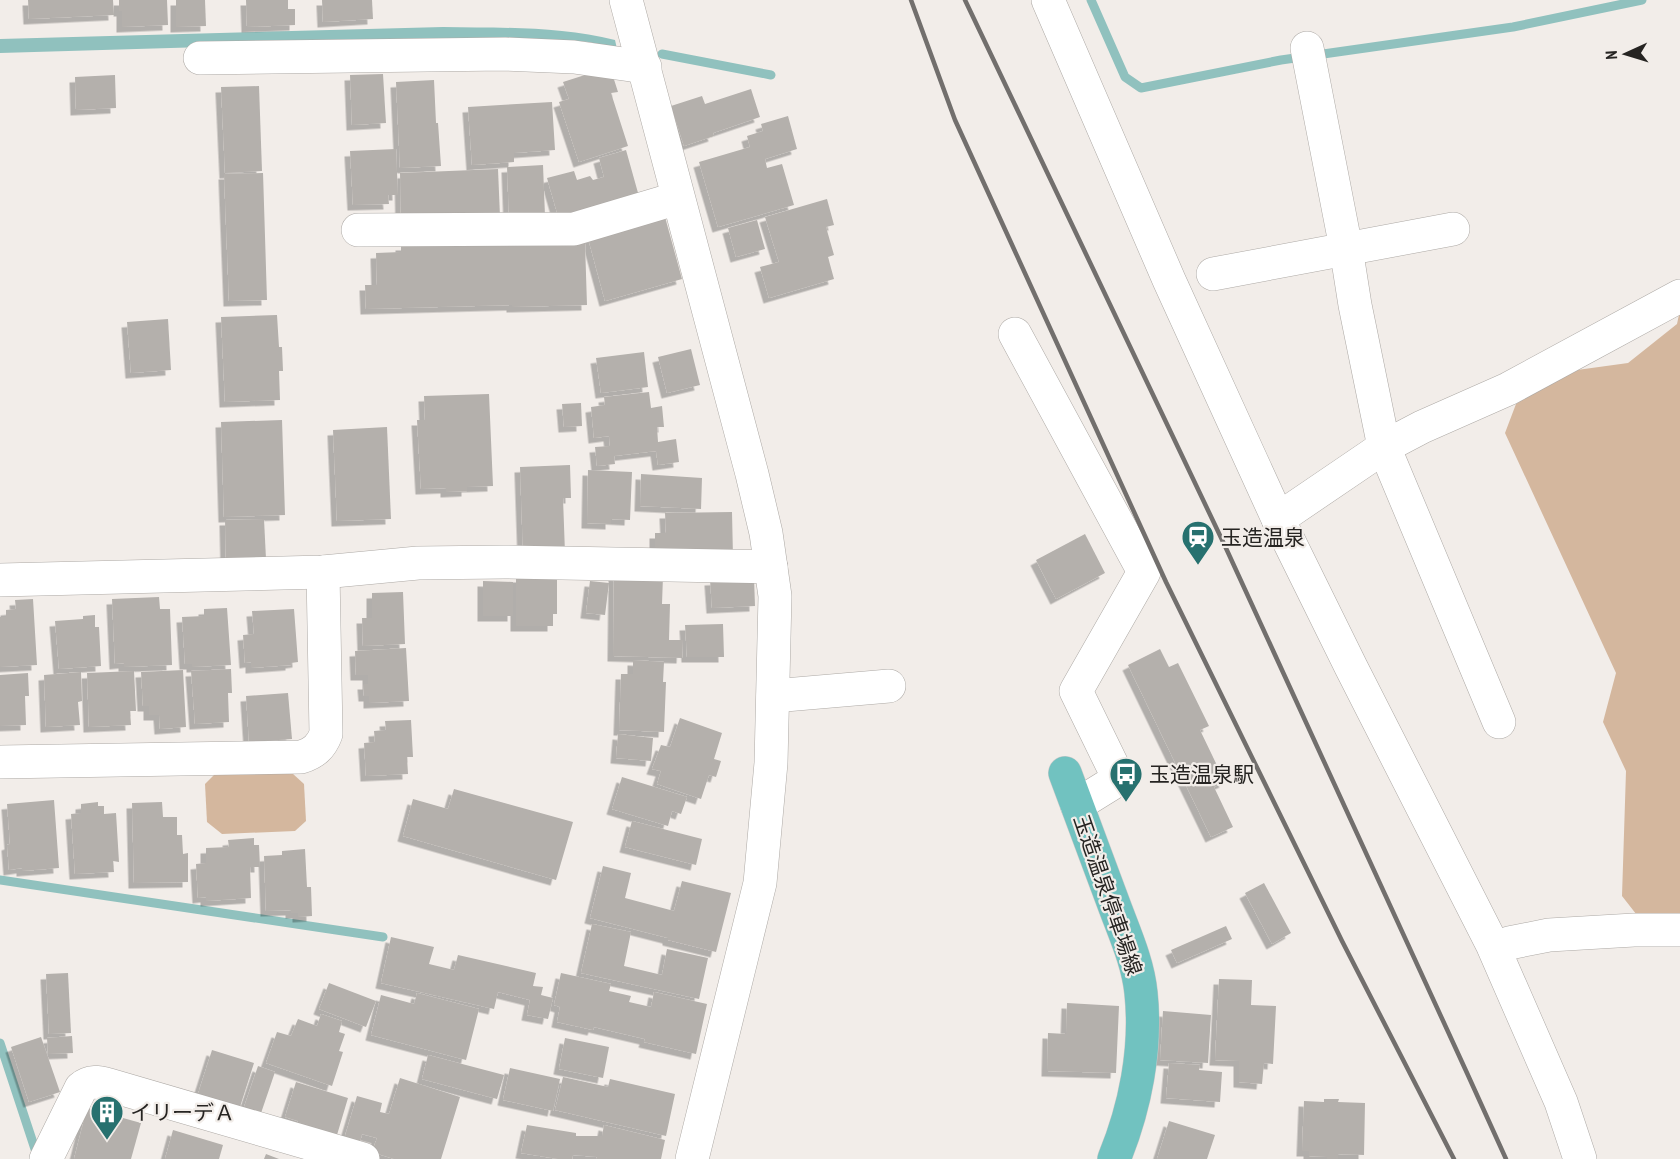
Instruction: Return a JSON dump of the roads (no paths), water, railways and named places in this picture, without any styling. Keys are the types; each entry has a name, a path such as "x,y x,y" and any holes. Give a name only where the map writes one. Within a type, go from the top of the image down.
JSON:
{"main road":[{"name":"玉造温泉停車場線","path":"1065,773 1131,950 1141,994 1143,1021 1139,1074 1114,1159"}],"street":[{"path":"626,0 752,474 766,533 775,596 771,763 760,883 692,1159"},
{"path":"1048,0 1169,280 1278,519 1350,667 1492,944 1561,1102 1580,1159"},
{"path":"200,58 505,54 574,57 645,67"},
{"path":"1308,57 1384,447 1498,722"},
{"path":"358,230 574,229 678,198"},
{"path":"1213,274 1453,229"},
{"path":"1278,519 1384,447 1422,427 1508,389 1680,297"},
{"path":"1015,334 1144,572 1076,691 1119,779 1077,805"},
{"path":"0,580 323,572 418,564 504,562 771,567"},
{"path":"0,762 301,757 309,754 323,743 326,734 323,572"},
{"path":"773,696 889,686"},
{"path":"1509,943 1549,935 1680,930"},
{"path":"46,1159 81,1088 86,1083 94,1082 109,1084 363,1159"}],"water":[{"path":"443,27 573,32 615,40 617,49 589,42 516,38 0,53 0,39"}],"waterway":[{"path":"1091,0 1125,77 1141,88 1281,60 1513,27 1642,0"},
{"path":"662,54 771,75"},
{"path":"0,880 383,937"},
{"path":"0,1043 36,1152"}],"railway":[{"path":"911,0 955,120 1166,582 1342,941 1454,1159"},
{"path":"965,0 1225,546 1506,1159"}],"place":[{"name":"玉造温泉","path":"1198,566"},
{"name":"玉造温泉駅","path":"1126,803"},
{"name":"イリーデＡ","path":"107,1141"}]}
